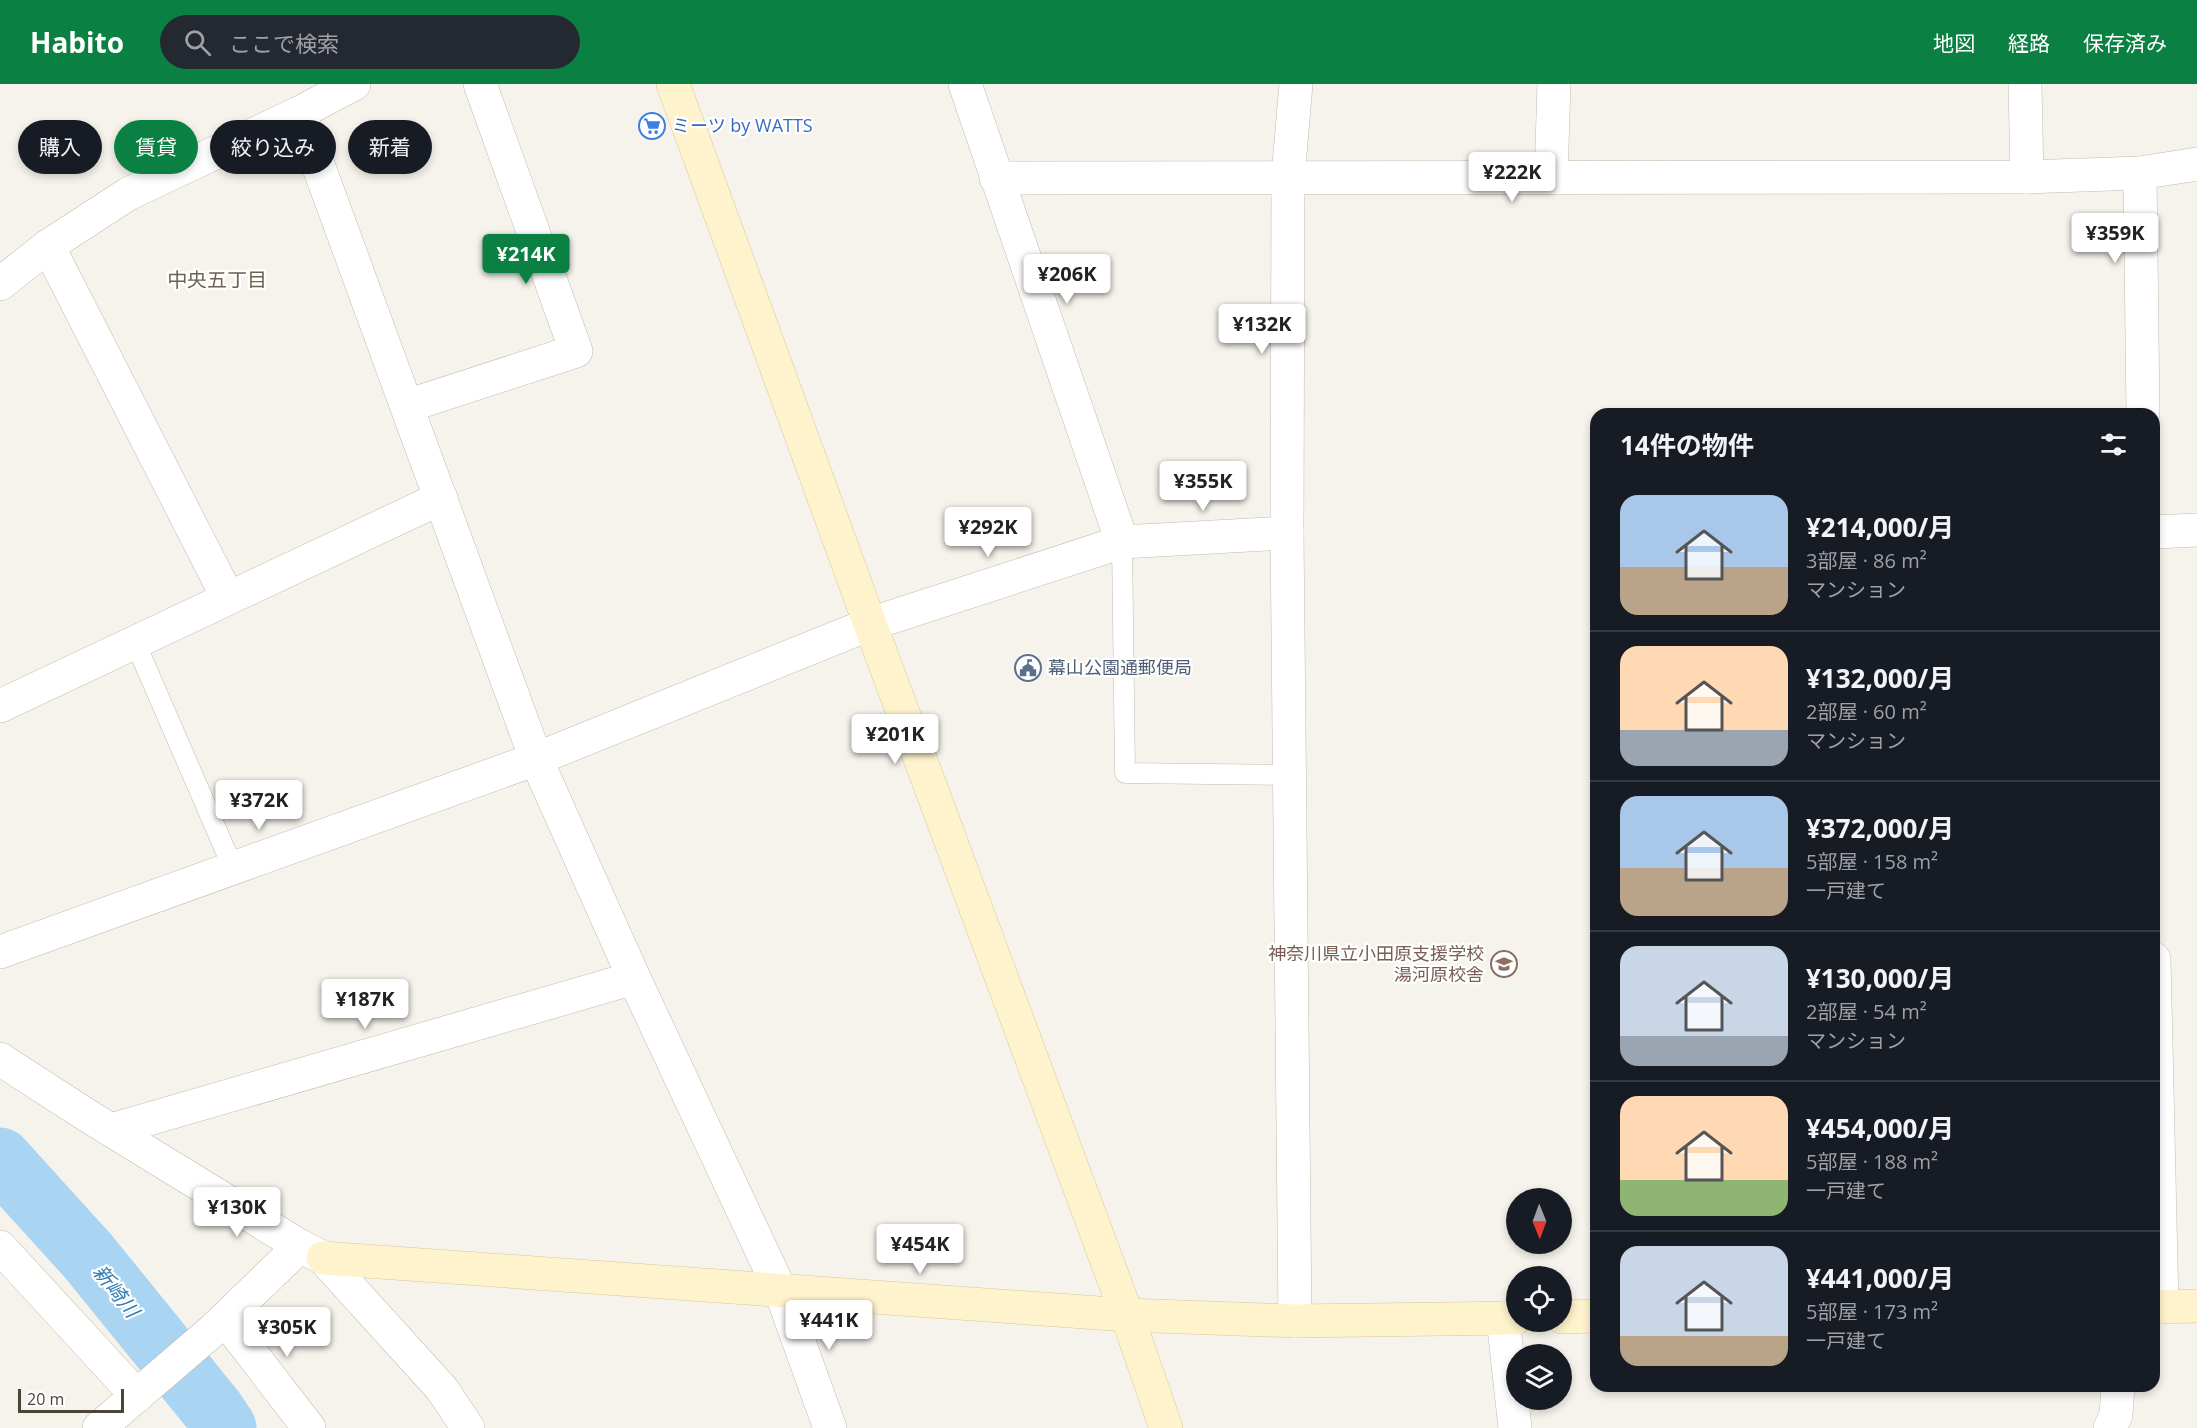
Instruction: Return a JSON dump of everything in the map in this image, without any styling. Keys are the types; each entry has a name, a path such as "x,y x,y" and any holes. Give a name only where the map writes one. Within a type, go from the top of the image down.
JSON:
{"street":[{"path":"407,406 576,351 480,84"},
{"path":"673,84 870,624 1127,1315 1166,1428"},
{"path":"964,84 1122,542"},
{"path":"1295,1321 1287,533 1288,177 1296,84"},
{"path":"1551,177 1554,84"},
{"path":"2025,84 2027,177"},
{"path":"0,284 48,246 128,195 299,113 340,87"},
{"path":"299,113 536,759 634,978 781,1292 830,1428"},
{"path":"996,178 2027,177 2140,173 2197,164"},
{"path":"2140,173 2143,408"},
{"path":"48,246 228,598"},
{"path":"3,697 135,642 441,498"},
{"path":"2160,532 2197,530"},
{"path":"0,952 536,759 870,624 1122,542 1287,533"},
{"path":"111,1130 634,978"},
{"path":"0,1059 111,1130 312,1252 442,1389 468,1428"},
{"path":"0,1246 137,1396"},
{"path":"99,1428 218,1325 312,1252 781,1292 1127,1315 1295,1321 1506,1318"},
{"path":"2160,1307 2197,1306"},
{"path":"1572,1317 1590,1316"},
{"path":"218,1325 309,1428"},
{"path":"1511,1332 1515,1428"},
{"path":"2110,1428 2116,1415 2118,1392"}],"lane":[{"path":"1122,542 1125,773 1290,776"},
{"path":"135,642 233,868"}],"waterway":[{"name":"新崎川","path":"0,1159 88,1256 213,1410 225,1428"}],"place":[{"name":"ミーツ by WATTS","path":"652,126"},
{"name":"幕山公園通郵便局","path":"1028,668"},
{"name":"神奈川県立小田原支援学校 湯河原校舎","path":"1504,964"}],"district":[{"name":"中央五丁目","path":"217,280"}]}
